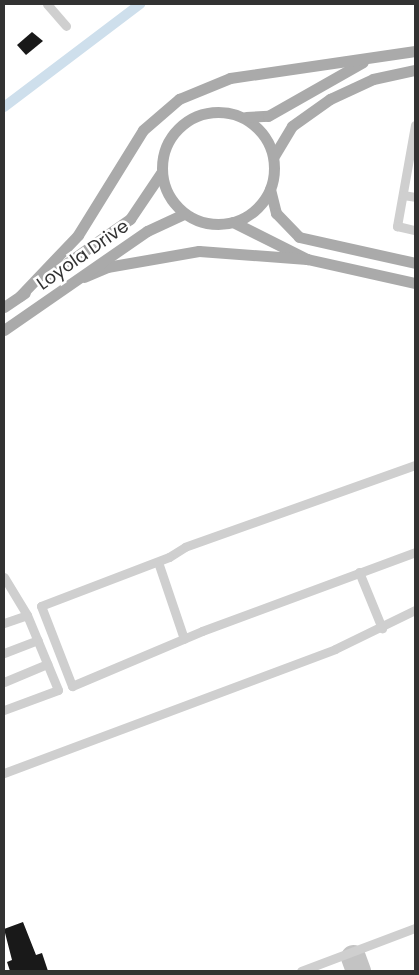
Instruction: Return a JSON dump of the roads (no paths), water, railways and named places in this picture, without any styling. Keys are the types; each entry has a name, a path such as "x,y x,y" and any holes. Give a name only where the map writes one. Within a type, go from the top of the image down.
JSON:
{"main road":[{"path":"20,296 78,235 143,130 179,100 230,78 415,51"},
{"path":"270,189 249,215 233,222 208,223 184,214 165,188 161,173 169,140 186,122 210,112 243,117 268,116 338,74 381,56"},
{"path":"415,70 373,79 330,99 292,126 274,156 270,189 279,217 299,237 415,263"},
{"path":"243,117 262,133 274,156"},
{"name":"Loyola Drive","path":"4,307 130,219 161,173"},
{"name":"Loyola Drive","path":"4,330 84,277 147,231 184,214"},
{"path":"233,222 307,259"},
{"path":"84,277 108,267 199,251 232,250 307,259 415,283"}],"street":[{"path":"47,4 66,26"},
{"path":"415,126 397,226 415,230"},
{"path":"415,151 415,164"},
{"path":"403,195 415,197"},
{"path":"415,465 185,548 158,562 41,606 72,686 184,639 415,552"},
{"path":"158,562 184,639"},
{"path":"359,572 382,628"},
{"path":"4,578 27,615 58,690 4,710"},
{"path":"4,773 335,649 382,628 415,610"},
{"path":"4,624 27,615"},
{"path":"4,653 38,640"},
{"path":"4,682 47,664"},
{"path":"301,971 415,928"}],"waterway":[{"path":"4,107 140,4"}]}
